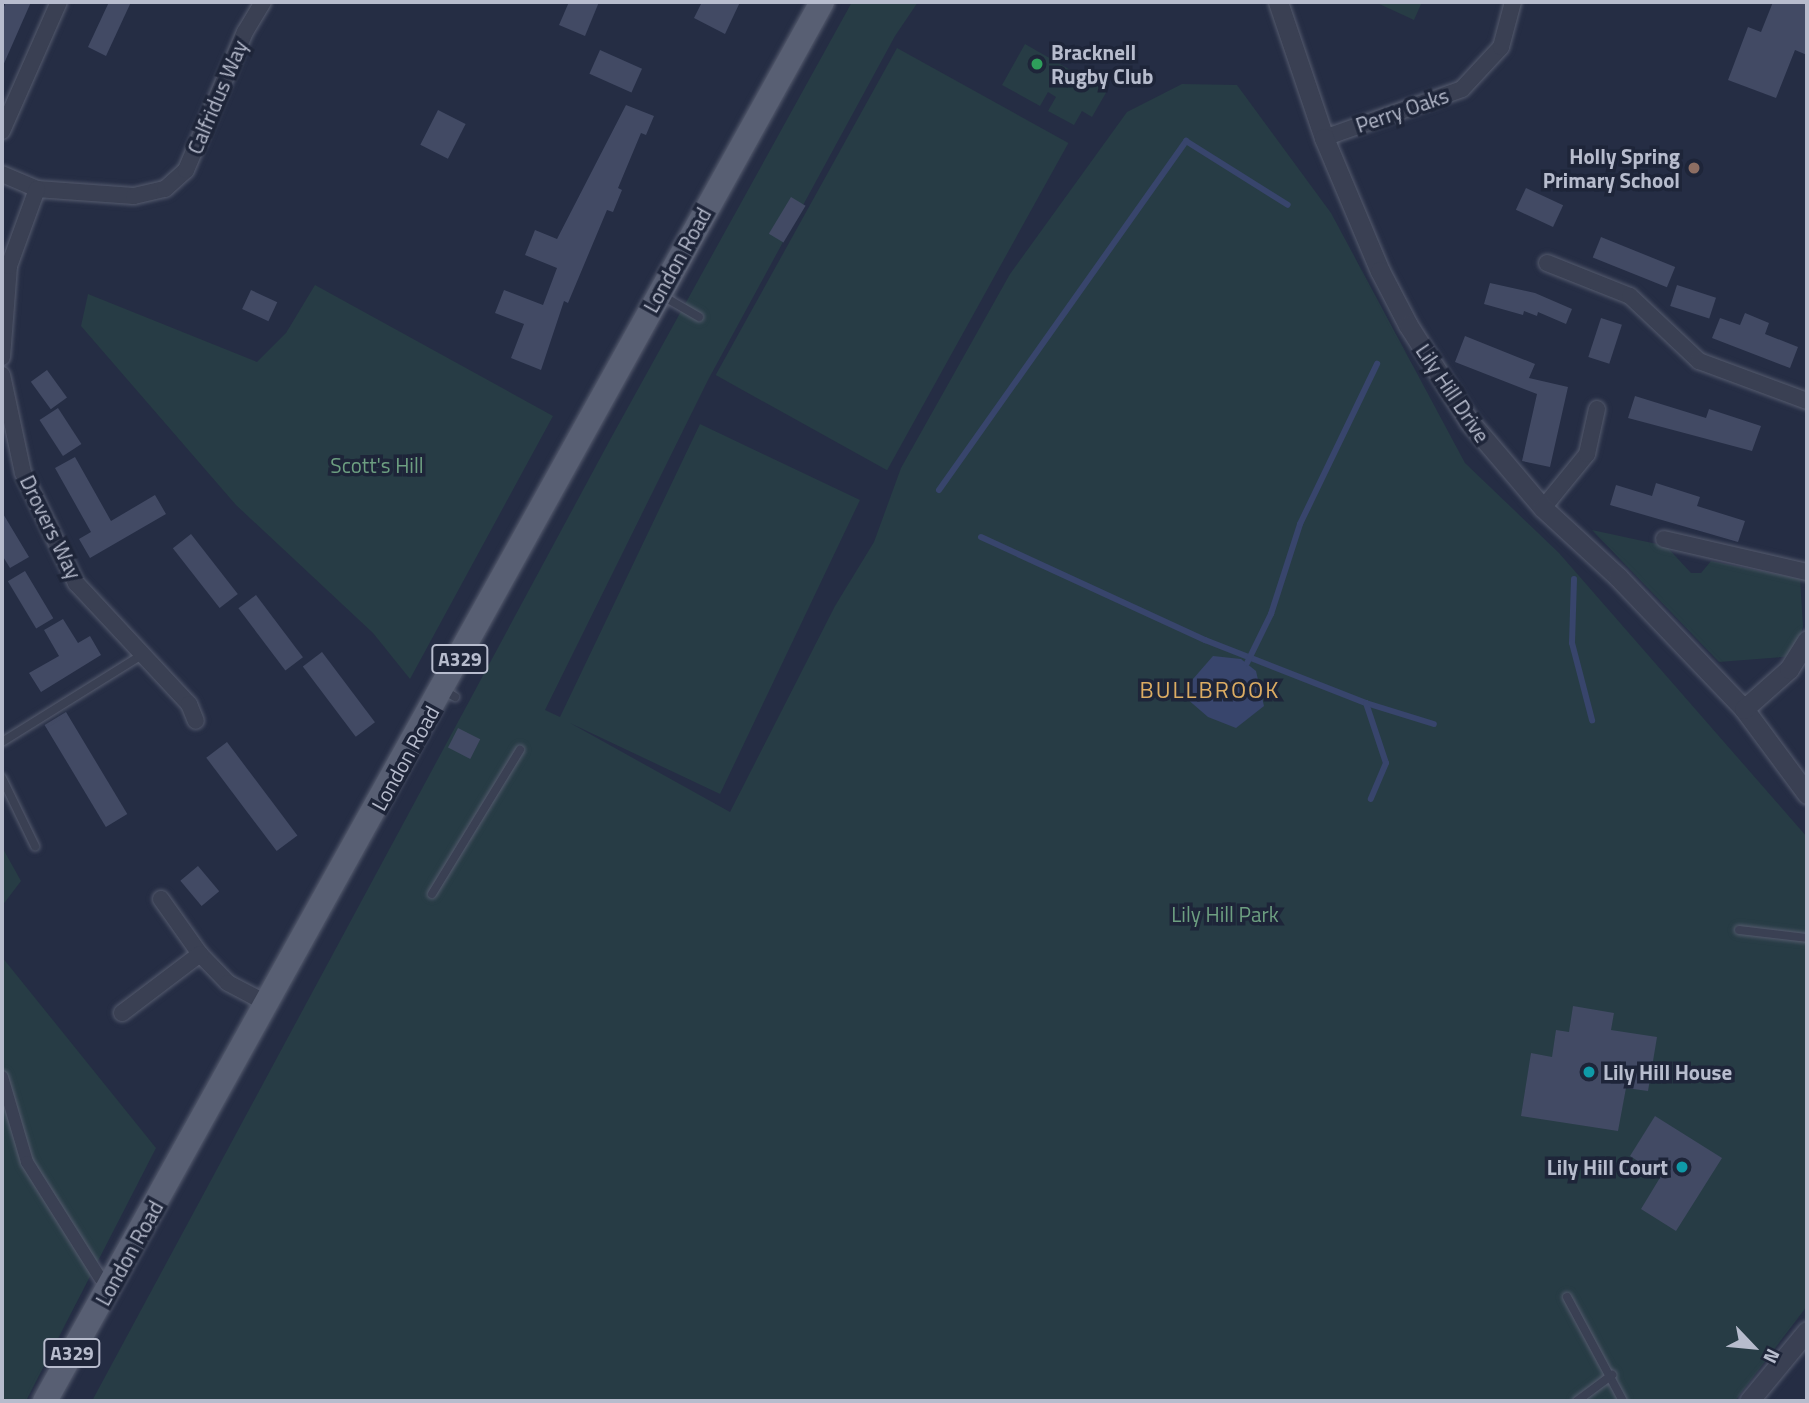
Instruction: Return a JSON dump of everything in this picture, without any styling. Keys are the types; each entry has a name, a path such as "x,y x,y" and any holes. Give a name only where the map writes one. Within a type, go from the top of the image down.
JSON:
{"main road":[{"name":"London Road","path":"45,1401 106,1281 449,693 813,4"}],"street":[{"path":"2,131 59,2"},
{"name":"Calfridus Way","path":"2,174 37,189 134,196 165,189 186,170 245,32 263,2"},
{"name":"Lily Hill Drive","path":"1278,2 1324,138 1408,326 1469,421 1543,508 1618,578 1744,709 1807,794"},
{"name":"Perry Oaks","path":"1324,138 1462,89 1501,47 1513,2"},
{"path":"2,357 9,266 37,189"},
{"path":"1547,263 1630,296 1699,361 1807,401"},
{"name":"Drovers Way","path":"2,375 23,473 70,571 140,656 189,704 196,721"},
{"path":"1543,508 1587,454 1597,409"},
{"path":"1664,539 1807,572"},
{"path":"1744,709 1788,669 1807,640"},
{"path":"161,899 200,954 228,983 268,1004"},
{"path":"122,1013 200,954"},
{"path":"2,1077 27,1162 106,1281"},
{"path":"1749,1401 1807,1331"}],"lane":[{"path":"659,294 699,317"},
{"path":"2,742 140,656"},
{"path":"432,894 520,750"},
{"path":"2,778 35,846"},
{"path":"1739,930 1807,938"},
{"path":"1567,1297 1612,1375 1623,1401"},
{"path":"1577,1401 1612,1375"}],"green space":[{"name":"Lily Hill Park","path":"852,2 918,2 895,36 708,380 545,710 560,717 700,424 860,500 720,794 570,723 730,812 835,606 874,542 901,468 1010,274 1127,112 1182,84 1237,85 1331,213 1465,463 1559,553 1807,837 1807,1306 1735,1401 92,1401 611,438"},
{"path":"1375,2 1422,2 1414,20"},
{"name":"Bracknell Rugby Club","path":"1025,44 1107,91 1092,117 1082,111 1074,125 1048,111 1056,97 1048,92 1040,106 1002,85"},
{"path":"897,48 1068,143 887,470 716,375"},
{"name":"Scott's Hill","path":"315,285 553,416 410,679 373,633 236,505 81,326 88,294 257,362 286,333"},
{"path":"1592,530 1666,546 1691,573 1701,573 1711,561 1800,579 1803,626 1795,656 1719,662"},
{"path":"2,847 21,881 2,906"},
{"path":"2,957 156,1148 26,1401 2,1401"}],"water":[{"path":"1213,656 1241,659 1256,671 1264,706 1236,728 1208,717 1186,698 1193,679"}],"building":[{"path":"6,2 31,2 2,68 2,11"},
{"path":"109,2 131,2 106,56 88,47"},
{"path":"569,2 599,2 585,36 559,25"},
{"path":"702,2 740,2 725,34 694,18"},
{"path":"1773,2 1807,2 1807,55 1795,50 1776,98 1728,80 1748,27 1761,32"},
{"path":"600,50 642,69 631,92 589,74"},
{"path":"626,105 654,116 646,135 641,133 618,188 622,190 613,212 607,210 568,303 564,301 541,370 511,358 524,324 495,313 504,290 543,305 557,268 525,255 535,230 557,239"},
{"path":"438,110 466,124 448,159 420,145"},
{"path":"1526,188 1563,205 1553,227 1516,210"},
{"path":"791,197 806,206 783,243 769,234"},
{"path":"1601,237 1675,267 1667,287 1593,257"},
{"path":"1490,283 1535,293 1572,309 1566,324 1538,312 1537,316 1524,311 1523,315 1484,304"},
{"path":"1677,285 1716,298 1709,319 1670,306"},
{"path":"251,290 277,302 268,321 242,309"},
{"path":"1745,313 1769,323 1765,334 1798,347 1790,368 1712,338 1720,318 1740,325"},
{"path":"1601,318 1622,325 1609,364 1588,357"},
{"path":"1465,336 1535,364 1529,378 1568,387 1550,467 1522,461 1537,394 1455,362"},
{"path":"47,370 67,398 51,409 31,382"},
{"path":"1635,396 1706,418 1709,409 1761,426 1752,451 1628,418"},
{"path":"58,408 81,444 63,456 40,420"},
{"path":"75,457 111,521 155,495 166,514 90,558 79,539 91,532 55,468"},
{"path":"1656,483 1700,497 1697,506 1745,521 1738,542 1610,505 1616,485 1652,496"},
{"path":"2,512 29,557 10,568 2,555"},
{"path":"191,534 238,594 220,608 173,548"},
{"path":"25,571 53,618 36,628 8,581"},
{"path":"256,595 303,657 285,671 238,608"},
{"path":"63,619 78,643 90,636 101,655 41,692 29,673 59,656 44,630"},
{"path":"322,652 375,722 356,737 303,666"},
{"path":"66,712 127,814 106,827 45,725"},
{"path":"458,728 480,739 470,759 448,748"},
{"path":"227,742 297,835 277,851 206,758"},
{"path":"198,866 219,891 202,906 180,881"},
{"name":"Lily Hill House","path":"1573,1006 1614,1013 1611,1030 1657,1037 1648,1091 1626,1088 1618,1131 1521,1116 1531,1053 1552,1057 1556,1030 1569,1032"},
{"name":"Lily Hill Court","path":"1655,1116 1722,1158 1676,1231 1641,1209 1661,1176 1630,1156"}],"waterway":[{"path":"939,490 1186,141 1288,205"},
{"path":"1247,663 1271,614 1300,524 1377,364"},
{"path":"981,537 1205,640 1366,703 1434,724"},
{"path":"1574,579 1572,643 1592,720"},
{"path":"1366,703 1386,763 1371,799"}],"place":[{"name":"Bracknell Rugby Club","path":"1037,64"},
{"name":"Holly Spring Primary School","path":"1694,168"},
{"name":"Lily Hill House","path":"1589,1072"},
{"name":"Lily Hill Court","path":"1682,1167"}],"district":[{"name":"BULLBROOK","path":"1210,690"}]}
